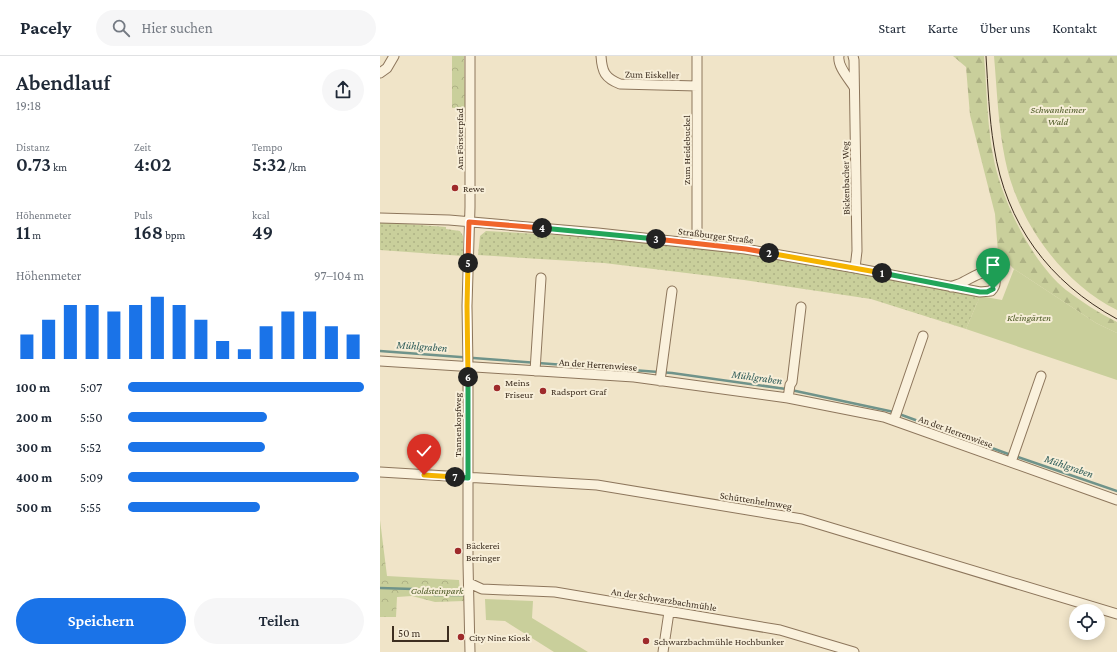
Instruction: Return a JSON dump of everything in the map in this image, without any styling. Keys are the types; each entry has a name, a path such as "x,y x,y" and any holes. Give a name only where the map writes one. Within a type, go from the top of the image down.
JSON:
{"street":[{"path":"380,72 387,68 394,56"},
{"name":"Am Försterpfad","path":"469,222 470,56"},
{"name":"Zum Eiskeller","path":"601,56 605,75 612,81 620,84 697,86"},
{"name":"Zum Heidebuckel","path":"697,243 698,56"},
{"path":"839,56 838,61 855,88"},
{"name":"Bickenbacher Weg","path":"853,56 855,88 857,251 854,268"},
{"name":"Straßburger Straße","path":"380,218 432,218 697,243 746,249 951,287"},
{"name":"Tannenkopfweg","path":"469,222 467,306 468,583 470,652"},
{"path":"536,366 541,278"},
{"path":"661,376 672,291"},
{"path":"789,392 792,382 801,307"},
{"path":"895,415 923,336"},
{"name":"An der Herrenwiese","path":"380,361 468,367 536,366 634,377 661,376 789,392 884,417 895,415 1117,500"},
{"path":"1012,460 1041,376"},
{"name":"Schüttenhelmweg","path":"380,472 597,485 802,519 1117,614"},
{"name":"An der Schwarzbachmühle","path":"468,583 482,589 555,592 780,630 854,652"},
{"path":"663,652 669,612"}],"green space":[{"path":"452,56 464,56 465,108 452,108"},
{"path":"953,56 984,56 989,124 995,165 1013,215 1031,249 1042,264 1066,290 1117,322 1117,333 1096,323 1014,269 998,253 995,214 970,115 966,67"},
{"name":"Schwanheimer Wald","path":"994,56 1117,56 1117,310 1097,298 1060,266 1044,247 1020,204 1011,182 1005,159 999,120"},
{"path":"380,222 446,227 446,229 460,231 463,236 463,256 380,250"},
{"path":"486,231 661,243 745,254 980,296 966,329 871,299 744,280 604,263 478,255 480,236"},
{"name":"Kleingärten","path":"1014,269 1096,323 1117,333 1117,380 966,329 980,296 1002,300"},
{"name":"Goldsteinpark","path":"380,520 387,576 459,580 460,591 464,592 464,601 435,602 412,596 397,597 396,617 380,617"},
{"path":"485,599 533,601 532,618 588,652 554,652 505,621 486,620"}],"waterway":[{"name":"Mühlgraben","path":"380,351 672,373 786,389"},
{"name":"Mühlgraben","path":"791,390 894,412"},
{"name":"Mühlgraben","path":"899,414 1011,455"},
{"name":"Mühlgraben","path":"1015,456 1117,491"},
{"path":"380,588 413,589 435,595 465,595"}],"tram line":[{"path":"986,56 994,147 1000,175 1020,226 1034,248 1051,269 1093,304 1117,319"}],"place":[{"name":"Rewe","path":"455,188"},
{"name":"Meins Friseur","path":"497,388"},
{"name":"Radsport Graf","path":"543,391"},
{"name":"Bäckerei Beringer","path":"458,551"},
{"name":"City Nine Kiosk","path":"461,637"},
{"name":"Schwarzbachmühle Hochbunker","path":"646,641"}],"route":[{"path":"424,475 468,478 467,306 469,222 598,233 746,249 980,292 987,292 993,289"}]}
